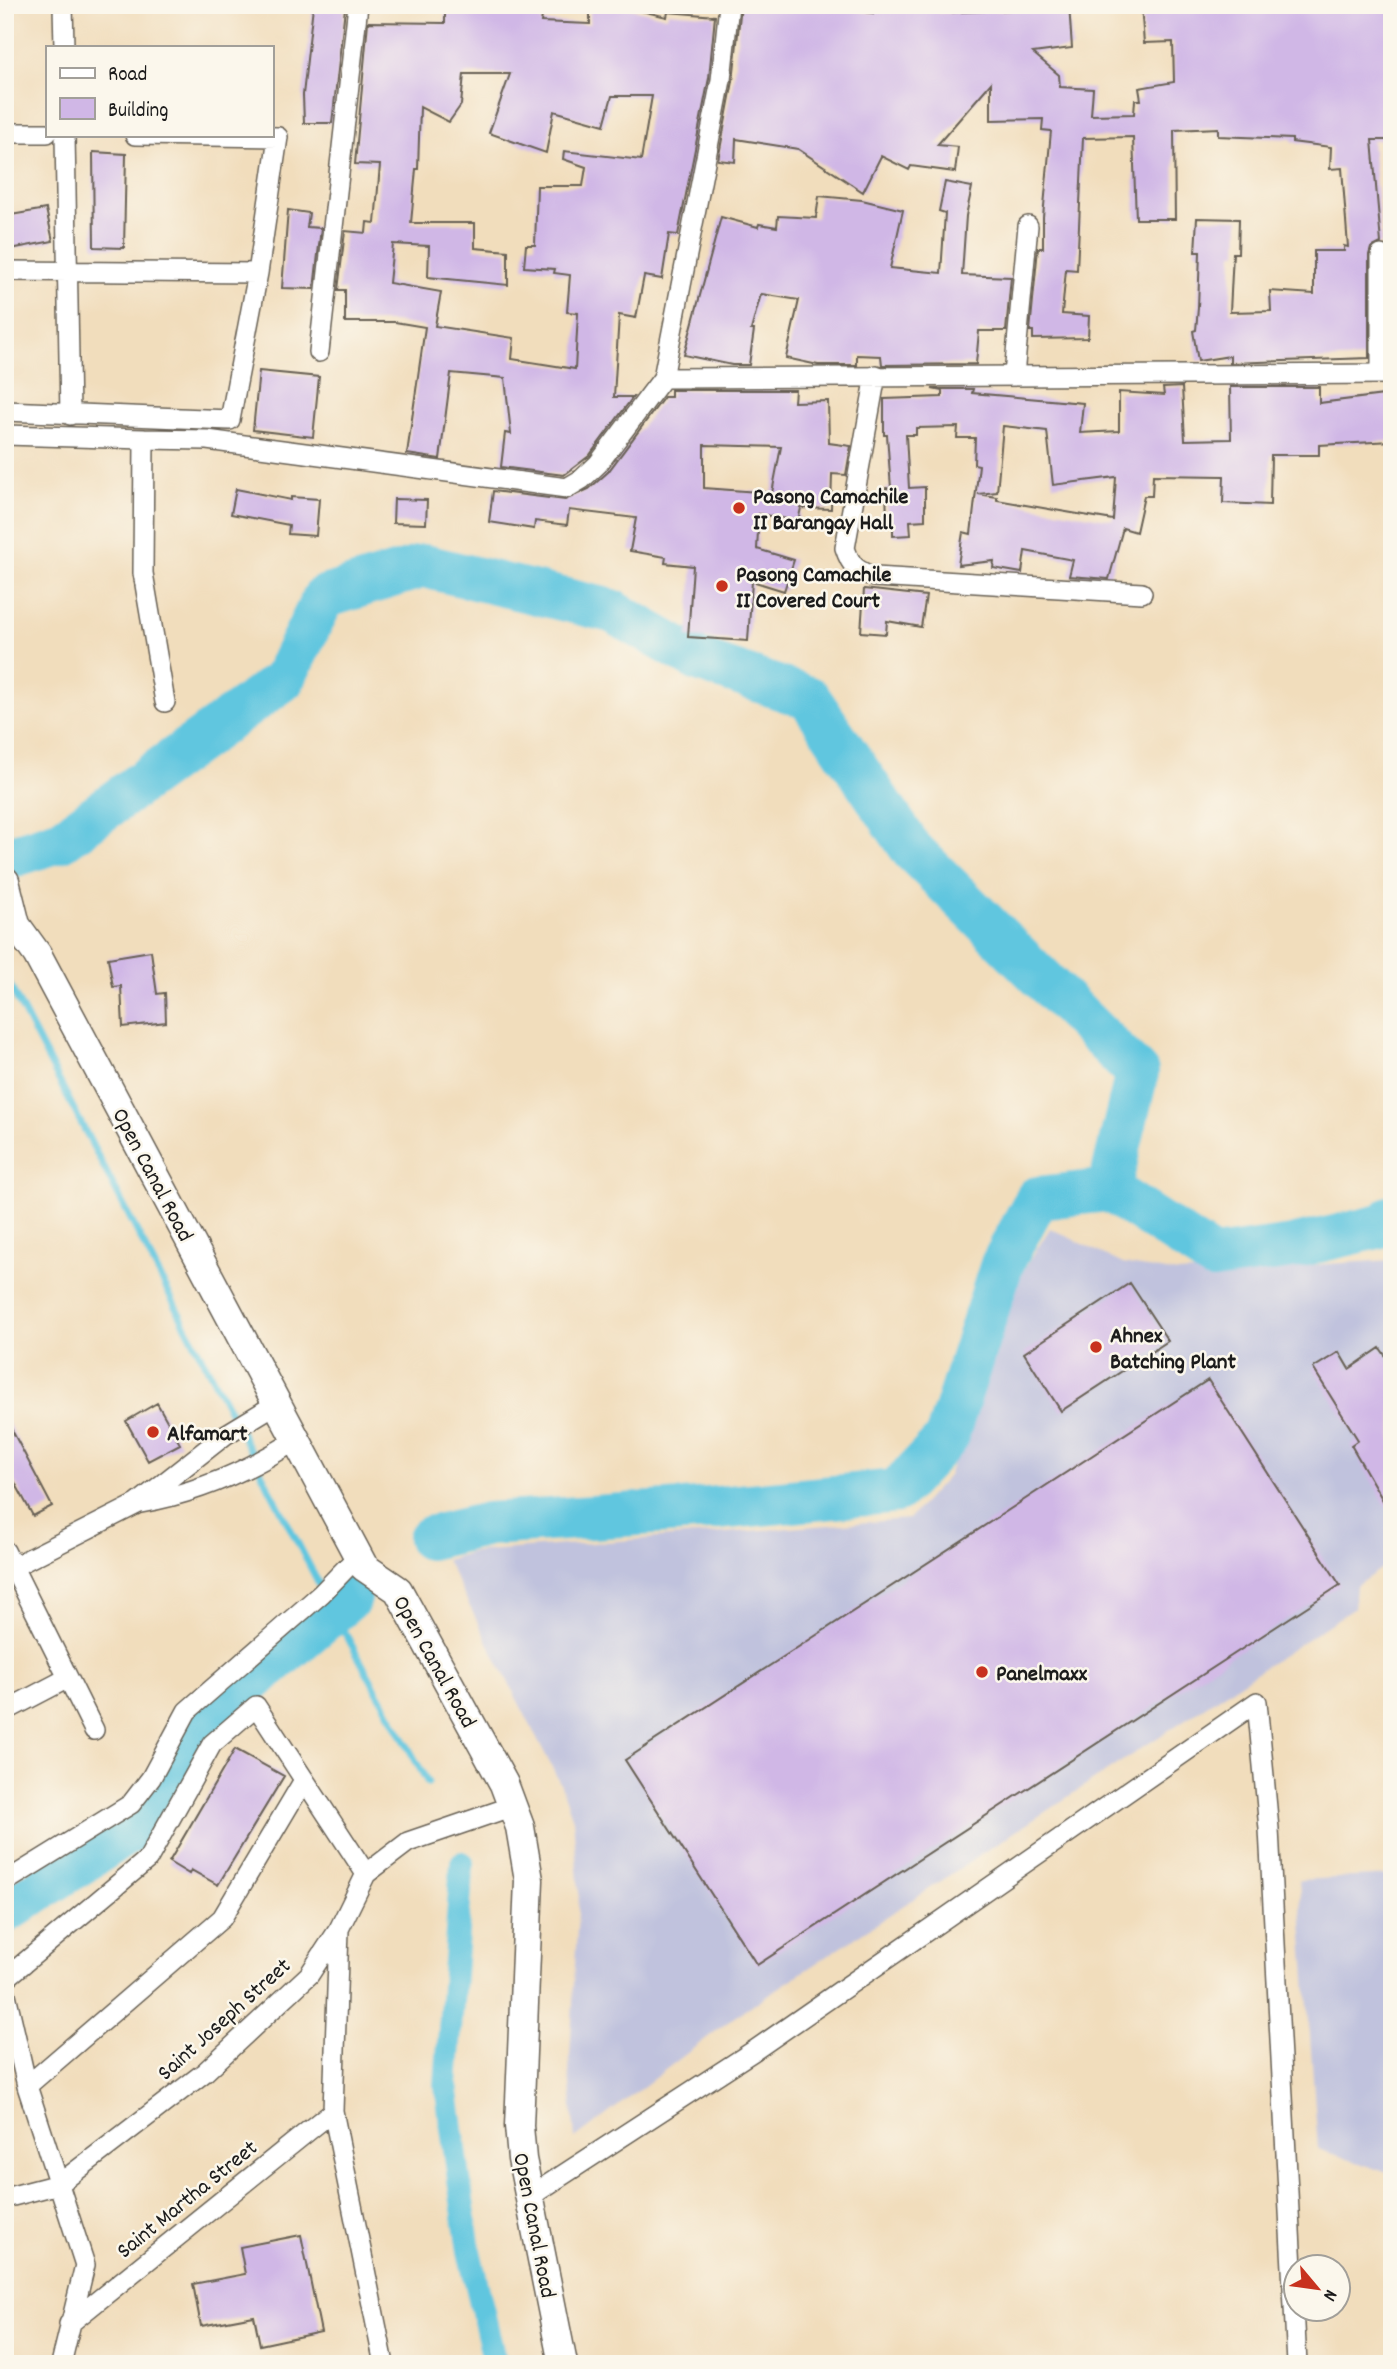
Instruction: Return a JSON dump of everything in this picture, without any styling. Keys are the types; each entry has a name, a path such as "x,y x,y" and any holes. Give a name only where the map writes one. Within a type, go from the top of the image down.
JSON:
{"main road":[{"name":"Open Canal Road","path":"5,881 16,925 37,954 364,1567 398,1590 513,1805 526,1852 529,1880 519,2126 529,2197 563,2364"}],"street":[{"path":"63,5 64,46"},
{"path":"319,352 358,5"},
{"path":"5,435 219,442 567,488 582,480 598,464 663,378 721,80 729,5"},
{"path":"5,133 46,133"},
{"path":"65,136 70,415"},
{"path":"5,411 230,420 258,273 278,138 183,136"},
{"path":"1014,375 1028,226"},
{"path":"663,378 1386,374 1381,255"},
{"path":"5,271 258,273"},
{"path":"876,375 845,548 850,564 859,572 876,577 1142,593"},
{"path":"144,439 143,573 165,702"},
{"path":"94,1730 8,1563 137,1504 225,1435 276,1404"},
{"path":"137,1504 178,1496 245,1470 296,1440"},
{"path":"5,1882 131,1804 151,1778 187,1711 327,1589 358,1556"},
{"path":"5,1711 68,1678"},
{"path":"529,2197 755,2050 1257,1702 1269,1829 1297,2364"},
{"path":"5,1979 148,1859 212,1744 256,1706 366,1874"},
{"path":"27,2086 222,1918 304,1780"},
{"name":"Saint Joseph Street","path":"5,2198 59,2184 205,2072 309,1975 339,1929 366,1874 408,1842 513,1805"},
{"path":"339,1929 333,2110 384,2364"},
{"path":"5,1990 27,2086 85,2265 61,2364"},
{"name":"Saint Martha Street","path":"69,2324 333,2110"}],"shaded area":[{"path":"1050,1228 1123,1264 1178,1273 1392,1260 1392,1561 1356,1586 1354,1608 733,2018 575,2139 569,2074 579,1893 573,1819 561,1785 446,1560 471,1552 909,1519 948,1476 1022,1273"},
{"path":"1392,1875 1392,2174 1318,2149 1299,1880"}],"building":[{"path":"445,5 544,5 541,22 590,24 590,5 616,5 667,17 668,12 715,16 709,78 678,235 669,234 662,279 644,276 636,318 619,315 614,397 633,397 589,456 564,475 501,467 505,433 511,434 505,378 451,373 440,459 407,454 425,327 395,322 345,322 345,290 338,290 345,231 366,233 367,222 375,223 380,165 355,164 368,22 445,23","holes":["464,74 510,74 489,133 546,153 554,111 604,125 612,96 652,96 641,160 564,151 563,159 586,167 583,186 537,186 535,245 526,245 524,267 555,269 554,273 570,275 567,312 578,313 575,369 512,359 514,338 435,326 441,292 389,283 393,244 429,246 428,277 508,285 508,251 475,248 475,223 411,223 418,169 420,107 449,122 461,105"]},
{"path":"741,5 816,5 873,13 873,5 939,5 938,13 1010,10 1010,5 1069,5 1072,48 1033,53 1059,75 1060,87 1093,89 1091,115 1134,114 1135,100 1141,100 1139,88 1174,82 1173,42 1144,43 1141,5 1392,5 1392,140 1372,140 1381,243 1371,248 1369,255 1369,358 1230,363 1230,356 1198,361 1193,331 1196,330 1198,308 1200,252 1195,252 1197,218 1239,219 1238,253 1233,253 1230,312 1271,311 1270,291 1314,294 1314,251 1344,251 1344,246 1348,247 1342,168 1330,169 1331,147 1292,142 1292,139 1218,136 1218,128 1174,130 1175,219 1136,219 1133,137 1083,138 1077,270 1066,269 1062,314 1089,316 1088,338 1033,339 1033,331 1030,331 1038,248 1043,248 1043,217 1051,131 1042,130 1043,119 991,120 991,83 937,145 958,147 955,172 911,166 909,170 881,156 863,192 798,149 736,139 735,162 718,160 733,81"},
{"path":"313,6 345,8 332,123 304,123 303,95"},
{"path":"93,152 126,154 124,248 94,247"},
{"path":"945,182 972,187 966,216 962,275 1011,277 1006,331 979,331 976,364 882,365 881,356 857,355 857,365 818,365 786,358 799,300 761,294 751,330 754,330 749,365 732,365 684,355 721,217 758,227 759,224 777,227 778,216 816,218 819,196 862,200 903,210 890,268 941,273 945,213 939,211"},
{"path":"46,209 53,241 5,250 5,216"},
{"path":"288,210 309,213 307,227 321,228 314,289 282,288"},
{"path":"259,371 319,377 313,437 253,430"},
{"path":"1182,387 1185,440 1231,439 1230,387 1319,387 1319,403 1392,394 1392,441 1319,445 1319,455 1271,455 1270,505 1223,503 1224,476 1153,475 1152,496 1144,496 1136,532 1123,528 1109,579 1069,576 1073,560 1025,551 1022,573 993,568 994,561 958,565 963,532 971,534 979,465 974,464 975,438 957,438 958,427 916,428 916,435 906,435 909,488 925,487 925,520 910,521 911,535 893,536 893,521 887,522 886,488 891,488 887,435 884,435 884,399 942,397 942,391 932,389 973,389 972,393 1083,403 1080,433 1119,431 1119,392 1164,395 1163,388","holes":["1003,426 1047,431 1053,485 1116,477 1113,520 997,500 997,497 978,494 997,492"]},
{"path":"671,390 795,390 794,402 828,401 829,443 851,446 846,475 832,474 831,509 801,508 798,521 759,514 757,549 794,560 784,591 752,581 748,641 688,637 693,566 665,563 666,557 630,551 636,518 569,510 567,525 535,521 534,529 489,522 493,491 565,500 589,489 608,472 664,397 671,397","holes":["704,445 781,447 772,493 704,488"]},
{"path":"236,489 291,500 291,497 319,499 316,536 288,534 289,525 231,514"},
{"path":"394,499 427,500 426,524 393,523"},
{"path":"864,589 926,596 921,627 887,621 886,634 861,632"},
{"path":"151,951 157,994 165,993 166,1022 123,1027 121,986 113,987 108,958"},
{"name":"Ahnex Batching Plant","path":"1130,1283 1168,1341 1061,1411 1024,1353"},
{"path":"1380,1348 1392,1365 1392,1516 1351,1445 1358,1440 1313,1368 1339,1352 1349,1369"},
{"name":"Panelmaxx","path":"1208,1380 1340,1585 757,1965 625,1760"},
{"name":"Alfamart","path":"157,1403 180,1444 148,1461 126,1421"},
{"path":"5,1417 52,1506 33,1516 5,1464"},
{"path":"235,1749 284,1776 218,1885 191,1870 189,1874 169,1862"},
{"path":"301,2235 321,2332 260,2345 254,2316 201,2326 193,2284 245,2274 240,2247"}],"waterway":[{"path":"12,856 62,840 283,680 324,597 424,566 612,611 698,660 809,698 912,850 1137,1073 1109,1190"},
{"path":"5,976 334,1613 428,1783"},
{"path":"429,1538 488,1524 697,1510 897,1491 946,1439 1002,1264 1037,1198 1109,1190 1213,1258 1292,1247 1386,1225 1392,1217"},
{"path":"5,1912 144,1822 206,1720 350,1598"},
{"path":"462,1863 446,2085 469,2251 495,2364"}],"place":[{"name":"Pasong Camachile II Barangay Hall","path":"739,508"},
{"name":"Pasong Camachile II Covered Court","path":"722,586"},
{"name":"Ahnex Batching Plant","path":"1096,1347"},
{"name":"Alfamart","path":"153,1432"},
{"name":"Panelmaxx","path":"982,1672"}]}
